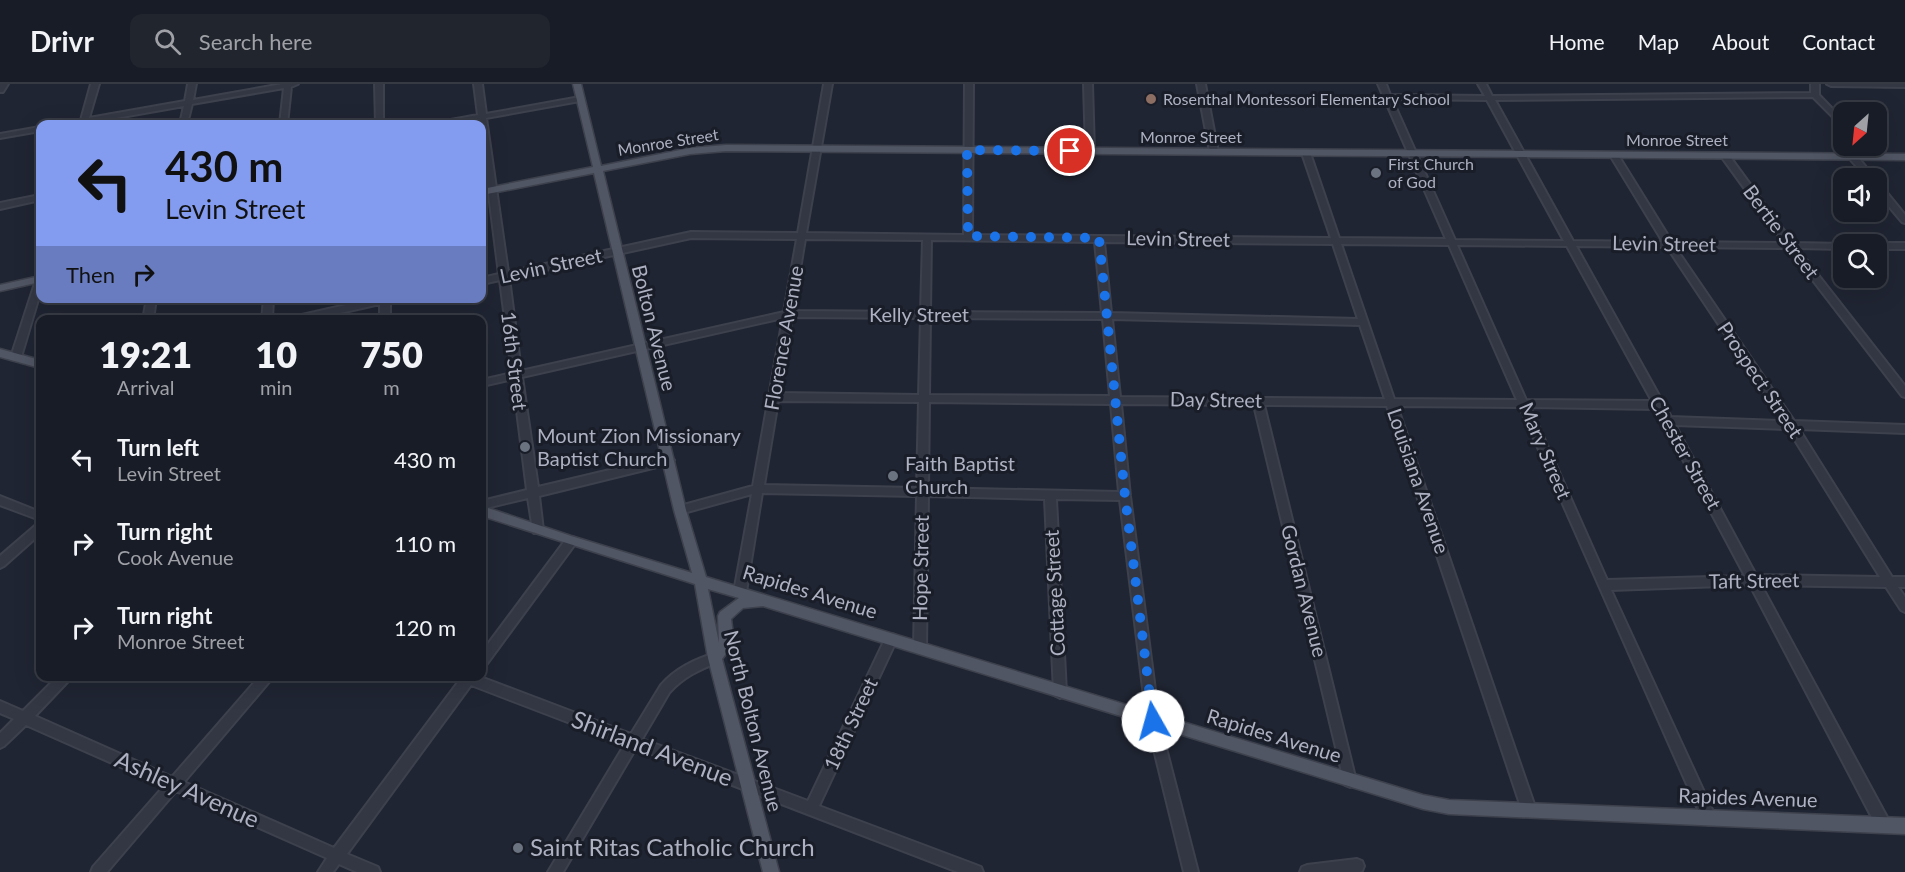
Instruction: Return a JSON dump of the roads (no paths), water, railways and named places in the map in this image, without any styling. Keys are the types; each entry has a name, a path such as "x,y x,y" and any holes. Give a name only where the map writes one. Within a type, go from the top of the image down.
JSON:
{"main road":[{"name":"Bolton Avenue","path":"577,84 680,510 700,579"},
{"name":"Monroe Street","path":"486,191 598,168 708,149 1905,157"},
{"path":"0,288 36,281"},
{"path":"0,352 36,363"},
{"name":"Rapides Avenue","path":"486,512 571,541 1403,797 1449,807 1905,826"},
{"name":"North Bolton Avenue","path":"700,579 715,658 771,872"},
{"path":"715,658 727,643 725,616 741,603 765,600"}],"street":[{"path":"0,90 4,84"},
{"path":"85,120 94,84"},
{"path":"185,120 192,84"},
{"path":"100,120 290,84 285,120"},
{"path":"379,84 380,120"},
{"name":"16th Street","path":"478,84 483,120"},
{"name":"Florence Avenue","path":"740,592 756,489 803,235 828,84"},
{"path":"968,236 969,84"},
{"path":"1088,84 1090,151"},
{"path":"1201,84 1214,152"},
{"name":"Mary Street","path":"1382,84 1603,585 1709,818"},
{"name":"Chester Street","path":"1482,84 1668,421 1883,824"},
{"path":"1815,84 1815,95 1833,114"},
{"path":"1831,84 1905,85"},
{"path":"1388,97 1815,95"},
{"path":"462,120 580,99"},
{"path":"0,136 36,130"},
{"name":"16th Street","path":"486,141 531,494 538,530"},
{"name":"Louisiana Avenue","path":"1306,153 1529,810"},
{"name":"Prospect Street","path":"1614,155 1669,244 1791,425 1905,607"},
{"name":"Bertie Street","path":"1725,156 1790,245 1905,393"},
{"path":"1853,157 1862,168"},
{"path":"1887,198 1905,219"},
{"path":"0,206 36,199"},
{"name":"Levin Street","path":"486,280 691,235 1833,246"},
{"name":"Hope Street","path":"920,648 927,236"},
{"path":"1099,238 1125,496 1153,721 1191,872"},
{"path":"1887,246 1905,246"},
{"path":"16,357 36,293"},
{"path":"315,315 369,303"},
{"name":"Kelly Street","path":"486,382 787,314 1108,316 1364,322"},
{"name":"Day Street","path":"773,397 1658,405"},
{"name":"Gordan Avenue","path":"1258,400 1350,781"},
{"path":"1668,421 1905,429"},
{"path":"486,504 669,460"},
{"path":"680,510 756,489 1125,496"},
{"name":"Cottage Street","path":"1050,494 1060,692"},
{"path":"0,500 36,514"},
{"path":"0,563 36,532"},
{"path":"486,656 571,541"},
{"name":"Taft Street","path":"1603,585 1754,580 1905,582"},
{"name":"18th Street","path":"811,809 891,639"},
{"path":"555,872 674,677 686,669 715,658"},
{"path":"0,742 62,681"},
{"path":"98,872 264,681"},
{"path":"324,872 464,681"},
{"name":"Shirland Avenue","path":"477,681 976,872"},
{"name":"Ashley Avenue","path":"0,707 374,872"},
{"path":"1307,872 1357,866"}],"place":[{"name":"Rosenthal Montessori Elementary School","path":"1151,99"},
{"name":"First Church of God","path":"1376,173"},
{"name":"Mount Zion Missionary Baptist Church","path":"525,447"},
{"name":"Faith Baptist Church","path":"893,476"},
{"name":"Saint Ritas Catholic Church","path":"518,848"}]}
